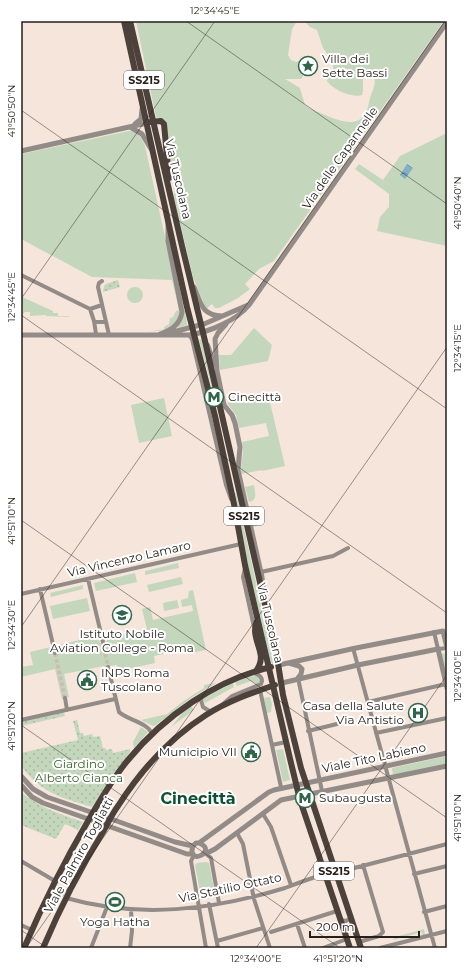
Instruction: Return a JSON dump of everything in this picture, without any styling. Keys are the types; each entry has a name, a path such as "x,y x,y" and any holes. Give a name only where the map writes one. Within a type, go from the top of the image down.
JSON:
{"main road":[{"name":"Via Tuscolana","path":"124,21 192,334 215,416 234,504 245,565 273,686"},
{"name":"Via Tuscolana","path":"131,21 171,201 202,325 282,683"},
{"path":"147,123 161,121 164,125 171,201"},
{"path":"253,672 260,665 261,658 255,629 257,616"},
{"name":"Viale Palmiro Togliatti","path":"24,948 55,881 89,819 121,769 137,749 177,713 200,697 224,684 253,672 279,665"},
{"name":"Viale Palmiro Togliatti","path":"43,948 66,898 110,818 131,787 156,756 181,733 211,712 232,701 282,683"},
{"name":"SS215","path":"282,683 283,695 305,783 360,945"},
{"name":"SS215","path":"273,686 299,796 350,948"}],"street":[{"name":"Via delle Capannelle","path":"192,334 212,330 237,316 249,305 447,22"},
{"path":"130,127 137,123 141,118 143,105"},
{"path":"21,151 147,123"},
{"path":"130,127 142,134 152,151"},
{"name":"Via Tuscolana","path":"159,335 176,326 181,318 182,312 167,236 168,219"},
{"path":"21,276 90,309 102,305"},
{"path":"190,277 205,310 211,315 225,316"},
{"path":"102,280 98,285 109,335"},
{"path":"21,335 192,334 202,325 249,305"},
{"path":"90,309 96,334"},
{"path":"217,371 214,345 216,336 223,327 237,316"},
{"path":"94,322 106,322"},
{"name":"Via Tuscolana","path":"205,341 211,352 217,371 224,404 232,415 235,423 240,449 239,471 263,582 263,595"},
{"name":"Via Vincenzo Lamaro","path":"21,594 40,589 47,585 88,579 241,544"},
{"path":"261,572 333,556 348,548"},
{"name":"Via Tuscolana","path":"245,565 243,577 255,629"},
{"path":"88,579 102,642"},
{"path":"40,589 55,653"},
{"path":"279,665 353,648 445,630 447,648 358,665 282,683"},
{"path":"368,702 447,686 434,632"},
{"path":"353,648 408,854 435,948"},
{"path":"306,659 304,668 310,676"},
{"path":"289,663 299,666 302,669 298,678 308,731 322,791"},
{"path":"108,667 118,710 120,713 147,726 152,735"},
{"name":"Viale Palmiro Togliatti","path":"218,708 231,697 261,684 262,680 260,676 253,672"},
{"path":"260,690 281,787"},
{"path":"200,697 203,707 211,712"},
{"path":"65,698 67,710"},
{"path":"21,720 115,699"},
{"path":"376,733 447,718"},
{"path":"308,731 341,723"},
{"path":"272,745 286,742"},
{"name":"Viale Tito Labieno","path":"199,843 269,792 281,787 447,754"},
{"name":"Viale Tito Labieno","path":"205,852 211,851 281,800 447,766"},
{"path":"21,776 32,788 43,796 110,818 175,842 193,846 199,843 204,846 205,852 211,858 219,903"},
{"path":"21,785 32,797 43,803 187,854 194,854 199,857 205,852"},
{"path":"263,814 271,827 291,885"},
{"path":"237,833 244,844 253,896 270,948"},
{"path":"313,839 318,835 322,836"},
{"path":"335,873 447,844"},
{"path":"193,846 192,850 194,854 191,862 206,948"},
{"path":"21,861 55,881"},
{"path":"360,945 380,936 383,932 363,865"},
{"path":"414,874 447,866"},
{"name":"Via Statilio Ottato","path":"66,898 107,907 131,910 168,910 219,903 253,896 325,874"},
{"path":"209,904 218,948"},
{"path":"424,912 447,906"},
{"path":"91,948 107,907"},
{"path":"130,948 132,927 131,910"},
{"path":"271,932 337,911"},
{"path":"341,920 346,921 350,918"},
{"path":"297,924 305,948"},
{"path":"21,925 32,930"},
{"path":"216,941 264,928"},
{"path":"380,948 447,931"},
{"path":"322,948 347,939"}],"green space":[{"path":"136,21 297,21 292,29 288,55 291,60 296,62 301,61 304,64 303,76 301,79 285,79 300,88 305,105 309,108 345,122 353,122 360,119 366,113 374,86 374,75 363,77 362,95 358,96 338,90 330,84 327,81 333,69 333,62 323,48 317,30 310,27 304,21 444,21 274,261 259,269 245,284 250,289 238,298 219,308 215,308 212,304 206,309 193,277 174,197 175,186 164,121 156,117"},
{"path":"129,131 135,132 145,146 180,305 179,313 175,323 166,329 147,332 164,329 164,327 169,324 170,318 173,317 176,311 179,310 172,280 92,277 21,239 21,154"},
{"path":"447,133 447,246 377,231 380,217 389,207 389,194 355,169 359,164 383,180 400,156"},
{"path":"118,280 120,287 103,292 106,284"},
{"path":"135,287 141,289 143,295 141,301 135,303 129,301 127,295 129,289"},
{"path":"22,297 53,311 53,313 58,313 58,316 69,317 46,315 30,316 30,312 25,312 23,314 23,309 21,308"},
{"path":"185,310 187,325 177,328 177,327"},
{"path":"254,328 272,345 268,361 220,370 219,355 231,355"},
{"path":"202,339 213,388 199,340"},
{"path":"268,394 285,466 241,474 243,451 242,442 269,436 266,423 239,428 236,415 227,403"},
{"path":"164,398 172,436 139,443 131,405"},
{"path":"254,485 255,498 249,502 245,487"},
{"path":"235,493 273,664 271,663 248,565"},
{"path":"251,510 254,513 255,510 258,512 263,524 253,527"},
{"path":"178,563 179,568 145,575 145,571"},
{"path":"135,573 137,582 96,591 94,583"},
{"path":"181,577 183,584 149,592 147,585"},
{"path":"83,585 83,589 51,597 50,593"},
{"path":"193,590 206,650 191,653 189,649 154,656 155,663 119,671 117,665 64,674 69,697 62,699 55,669 21,677 21,667 33,665 30,652 51,647 53,654 59,652 57,645 98,636 100,643 107,641 107,638 147,629 142,609 150,607 153,620 193,611 192,605 182,607 181,600 188,598 189,591"},
{"path":"87,598 90,611 53,619 50,606"},
{"path":"177,600 179,608 164,611 163,603"},
{"path":"446,653 447,656 447,679 441,654"},
{"path":"257,676 261,679 257,684 251,681 237,686 235,682 246,677"},
{"path":"216,683 191,698 156,725 153,726 141,720 167,714 204,688 204,685"},
{"path":"233,683 234,687 205,703 202,699"},
{"path":"270,697 272,704 271,712 267,713 264,698"},
{"path":"191,706 194,710 171,727 184,711"},
{"name":"Giardino Alberto Cianca","path":"64,712 65,716 21,726 21,722"},
{"name":"Giardino Alberto Cianca","path":"77,720 80,733 83,733 84,736 92,734 93,737 100,736 103,748 106,750 112,749 113,753 130,749 130,752 111,777 92,807 61,797 45,789 37,783 21,766 21,753 78,740 73,721"},
{"path":"141,727 148,732 134,748 133,742"},
{"path":"283,749 290,780 283,782 276,750"},
{"path":"447,756 447,764 393,775 392,768"},
{"path":"21,792 28,798 43,806 83,822 78,830 65,824 56,839 21,825"},
{"path":"197,863 209,863 215,894 214,896 203,898 201,897 195,865"},
{"path":"424,929 425,935 422,935 422,932 393,940 395,937"}],"water":[{"path":"407,164 413,168 405,179 400,175"}],"tunnel":[{"path":"103,642 108,667"},
{"path":"55,653 65,698"}],"place":[{"name":"Villa dei Sette Bassi","path":"308,66"},
{"name":"Cinecittà","path":"214,397"},
{"name":"Istituto Nobile Aviation College - Roma","path":"122,615"},
{"name":"INPS Roma Tuscolano","path":"87,680"},
{"name":"Casa della Salute Via Antistio","path":"418,713"},
{"name":"Municipio VII","path":"251,752"},
{"name":"Subaugusta","path":"305,798"},
{"name":"Yoga Hatha","path":"115,902"}],"district":[{"name":"Cinecittà","path":"198,798"}]}
